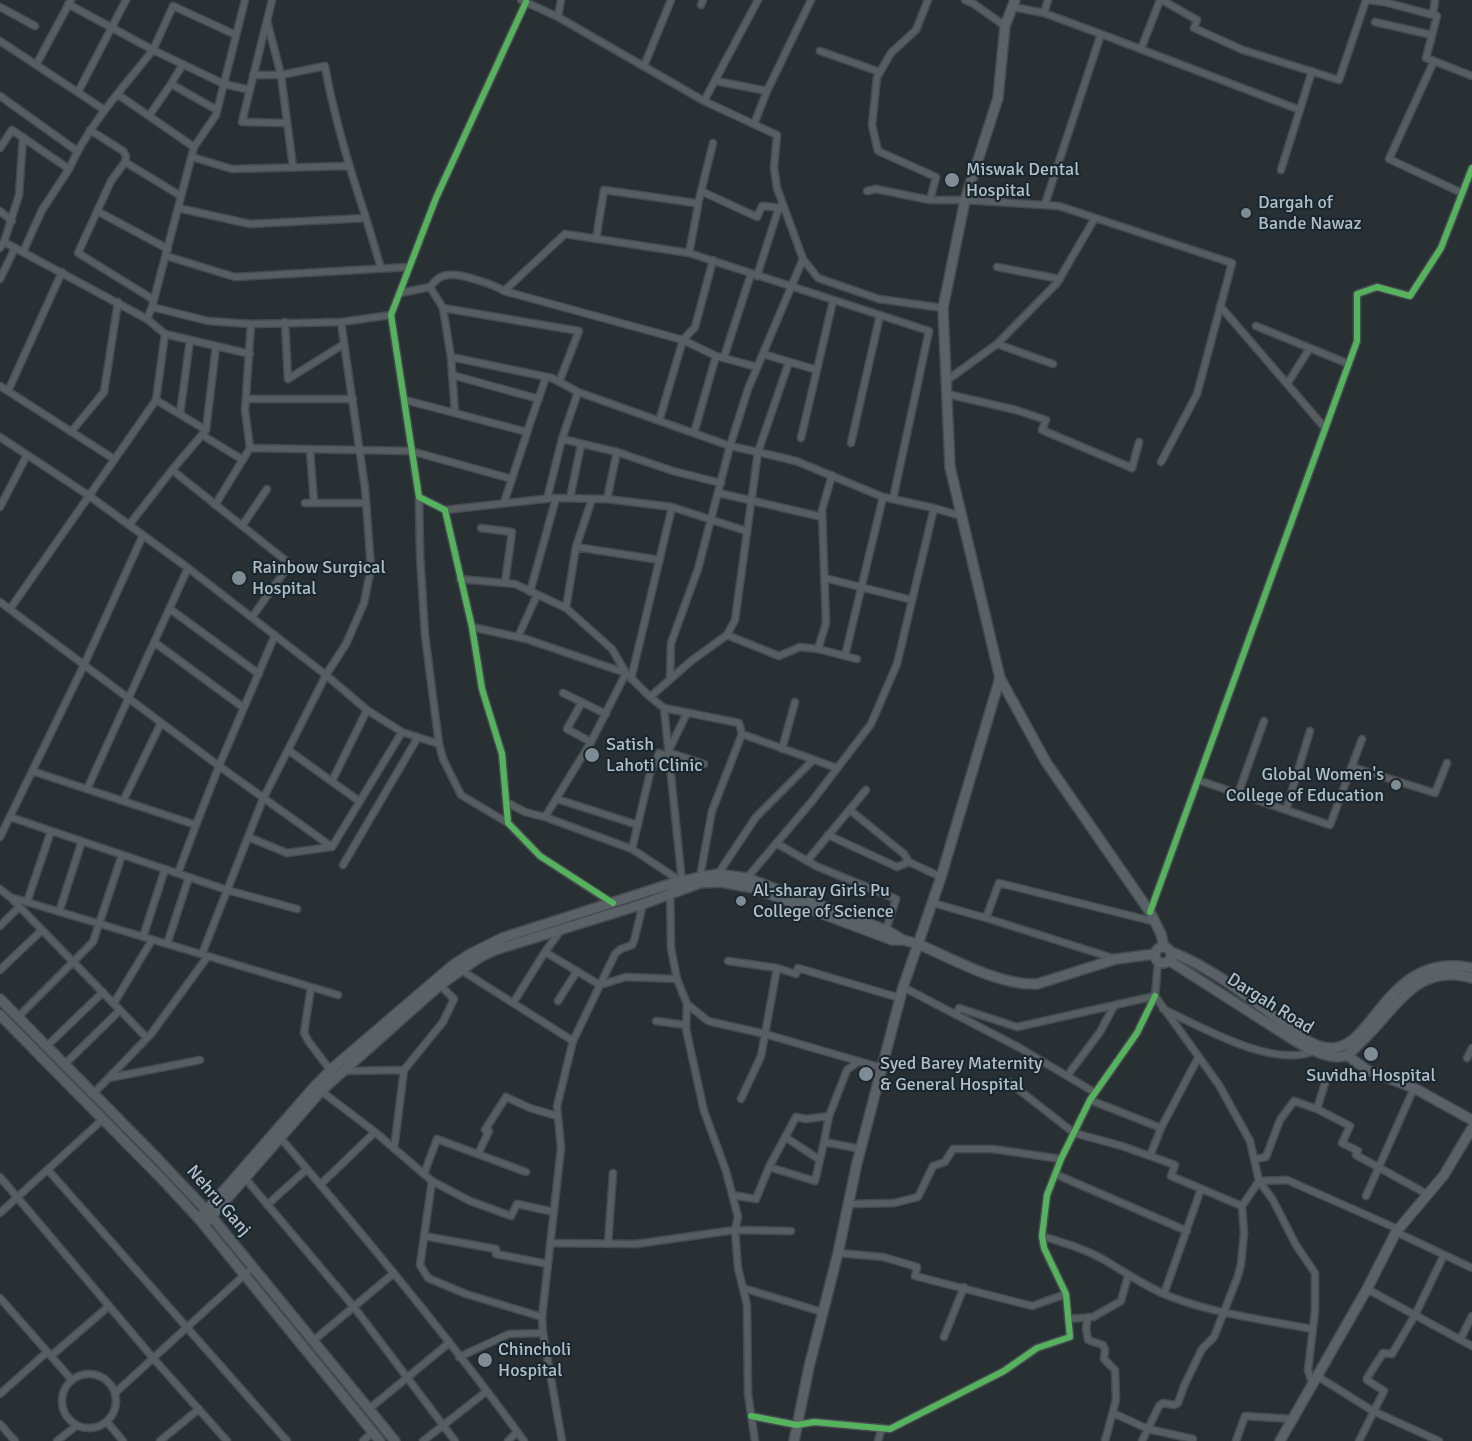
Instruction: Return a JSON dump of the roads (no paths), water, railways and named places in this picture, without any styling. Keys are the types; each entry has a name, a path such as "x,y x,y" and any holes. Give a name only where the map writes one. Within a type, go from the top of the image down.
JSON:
{"main road":[{"path":"277,1135 341,1071 438,983 453,965 470,954 502,938 613,903 700,883 732,884 753,888 892,940 918,944 1006,982 1024,985 1037,984 1116,959 1156,958 1162,964 1168,953 1156,922 1046,762 1000,678 950,467 943,308 965,200 998,98 1005,26 1014,4"},
{"path":"794,1441 861,1149 900,998 933,903 1000,678"},
{"path":"201,1222 243,1176 331,1071 438,983 495,950 643,904 682,882 718,874 747,878 886,930 903,940"},
{"path":"1156,958 1160,947 1168,953"},
{"name":"Dargah Road","path":"1168,953 1210,971 1294,1032 1313,1043 1333,1048 1346,1044 1359,1033 1396,991 1413,976 1445,965 1472,968"},
{"name":"Dargah Road","path":"1168,953 1295,1041 1314,1051 1336,1056 1347,1055"},
{"path":"1472,978 1438,975 1412,987 1368,1036 1347,1055 1367,1070 1414,1088 1472,1119"},
{"name":"Nehru Ganj","path":"0,999 209,1214 395,1441"},
{"name":"Nehru Ganj","path":"0,1015 201,1222 380,1441"},
{"path":"1280,1441 1367,1289 1397,1230 1444,1175 1472,1128"}],"street":[{"path":"78,92 126,0"},
{"path":"147,319 168,249 194,147 217,110 245,0"},
{"path":"272,0 242,122 287,123"},
{"path":"558,17 561,0"},
{"path":"644,66 671,0"},
{"path":"704,101 758,0"},
{"path":"753,124 766,91 812,0"},
{"path":"928,0 916,30 891,53 877,77 873,125 878,151 936,177 930,200"},
{"path":"965,0 1005,26"},
{"path":"1044,13 1048,0"},
{"path":"1141,49 1162,0 1197,21 1194,28 1243,50 1339,80 1367,0 1384,1 1437,15 1426,58 1472,76"},
{"path":"1175,8 1179,0"},
{"path":"1433,15 1435,0"},
{"path":"613,903 540,856 507,823 461,795 443,759 439,744 425,635 419,496 391,315 436,198 523,1 558,17 704,101 777,135 774,175 782,208 803,259 818,278 879,299 943,308"},
{"path":"36,65 69,2 153,50 224,84 250,90"},
{"path":"22,252 42,210 69,170 103,109 153,50 174,3 236,35"},
{"path":"1014,4 1101,34 1300,110"},
{"path":"0,7 36,26"},
{"path":"267,21 281,75 293,167"},
{"path":"1375,22 1432,35"},
{"path":"1045,204 1101,34"},
{"path":"0,41 103,109"},
{"path":"820,51 880,72"},
{"path":"1434,61 1389,159 1462,193"},
{"path":"149,116 183,64"},
{"path":"254,75 281,75 325,66 333,109 348,166 381,268"},
{"path":"1281,170 1312,71"},
{"path":"716,81 766,91"},
{"path":"171,84 217,110"},
{"path":"117,94 194,147"},
{"path":"0,96 77,152"},
{"path":"0,148 12,130 69,170"},
{"path":"90,130 123,151 126,156 125,162 111,181 78,253 153,303 208,321 251,324 341,322 391,315"},
{"path":"23,137 20,191 12,221 2,245 15,248 118,302 147,319 165,334 250,354"},
{"path":"689,253 713,143"},
{"path":"192,157 232,168 348,166"},
{"path":"125,162 181,196"},
{"path":"1150,912 1349,364 1357,340 1357,294 1377,288 1410,296 1441,248 1472,168"},
{"path":"867,191 876,189 930,200 1059,206 1232,263 1197,394 1161,462"},
{"path":"596,238 604,190 698,204"},
{"path":"701,191 757,217 762,206 782,208"},
{"path":"178,208 250,224 366,218"},
{"path":"724,357 782,208"},
{"path":"0,211 12,221"},
{"path":"97,211 168,249"},
{"path":"946,381 997,344 1060,279 1095,218"},
{"path":"504,291 564,234 689,253 929,331 893,499"},
{"path":"0,279 15,248"},
{"path":"166,256 235,277 410,267"},
{"path":"670,679 671,643 698,568 730,446 748,389 803,259"},
{"path":"659,421 683,340 695,327 713,260"},
{"path":"997,267 1060,279"},
{"path":"8,391 62,272"},
{"path":"400,293 430,286 436,279 450,274 494,284 504,291 683,340 716,356 757,367"},
{"path":"430,286 443,308 451,357 456,413"},
{"path":"801,438 833,301"},
{"path":"72,432 104,392 118,302"},
{"path":"1220,306 1325,428"},
{"path":"443,308 579,331 559,382"},
{"path":"851,443 880,315"},
{"path":"285,322 288,379 344,344"},
{"path":"94,1094 147,1038 205,955 227,890 263,799 326,675 346,644 364,603 371,568 366,503 341,322"},
{"path":"215,505 250,448 245,410 251,324"},
{"path":"1256,326 1349,364"},
{"path":"10,609 156,400 165,334"},
{"path":"180,414 190,340"},
{"path":"997,344 1053,364"},
{"path":"129,525 204,433 216,346"},
{"path":"1287,384 1310,348"},
{"path":"763,354 817,370"},
{"path":"694,433 716,356"},
{"path":"451,357 546,377 578,392 730,446 796,461 883,497 961,516"},
{"path":"650,697 691,661 727,636 735,620 758,452 789,362"},
{"path":"452,375 538,399"},
{"path":"504,503 546,377"},
{"path":"0,386 114,459"},
{"path":"548,499 562,439 578,392"},
{"path":"947,394 1016,410 1046,420 1042,430 1132,468 1139,442"},
{"path":"246,399 353,399"},
{"path":"156,400 180,414 243,460"},
{"path":"405,400 527,432 528,430"},
{"path":"562,439 617,452 673,471 721,483"},
{"path":"1,440 88,495 189,568 367,710 402,732 439,744"},
{"path":"570,498 581,445"},
{"path":"250,448 411,451 512,479"},
{"path":"310,450 314,503"},
{"path":"607,499 617,452"},
{"path":"0,507 27,455"},
{"path":"172,470 290,564 252,617"},
{"path":"818,649 826,623 822,510 832,475"},
{"path":"242,526 267,489"},
{"path":"719,493 822,517"},
{"path":"419,496 445,510 556,498 607,499 672,507 746,531"},
{"path":"845,656 883,497"},
{"path":"518,637 533,593 556,498"},
{"path":"566,608 576,546 592,499"},
{"path":"305,503 366,503"},
{"path":"631,679 672,507"},
{"path":"747,878 871,724 897,664 934,508"},
{"path":"445,510 482,689 502,754 507,823"},
{"path":"481,528 513,532 505,583"},
{"path":"0,837 84,665 143,536"},
{"path":"576,546 660,560"},
{"path":"87,789 189,568"},
{"path":"825,578 912,600"},
{"path":"460,579 515,585 566,608 612,649 631,679 664,708 739,723 742,734 712,812 699,877"},
{"path":"0,602 263,799 332,847"},
{"path":"170,609 258,674"},
{"path":"471,627 518,637 626,673"},
{"path":"178,873 219,766 275,635"},
{"path":"727,636 779,656 800,647 857,659"},
{"path":"154,642 244,708"},
{"path":"545,817 591,742 626,673"},
{"path":"563,693 606,714"},
{"path":"582,702 567,729 591,742"},
{"path":"782,748 795,702"},
{"path":"664,708 682,882"},
{"path":"332,781 367,710"},
{"path":"668,754 687,713"},
{"path":"1238,794 1264,721"},
{"path":"123,801 161,723"},
{"path":"1286,810 1310,731"},
{"path":"332,847 402,732"},
{"path":"742,734 837,768"},
{"path":"343,865 418,737"},
{"path":"1198,780 1330,825 1362,739"},
{"path":"288,750 359,801"},
{"path":"632,849 650,773 659,753 704,764"},
{"path":"718,874 756,817 813,760"},
{"path":"1352,767 1435,793 1447,763"},
{"path":"32,771 196,825"},
{"path":"807,861 866,790"},
{"path":"557,799 638,825"},
{"path":"506,802 525,812 545,817 632,849 682,882"},
{"path":"850,810 904,854 909,862 941,877"},
{"path":"10,817 227,890 297,909"},
{"path":"27,902 51,831"},
{"path":"828,835 897,867 909,862"},
{"path":"248,837 287,853 332,847"},
{"path":"59,912 82,841"},
{"path":"776,843 807,861 896,900 886,930"},
{"path":"18,1017 93,942 122,855"},
{"path":"143,937 165,869"},
{"path":"166,944 189,877"},
{"path":"986,918 999,883 1156,922"},
{"path":"0,889 147,1038"},
{"path":"670,889 671,948 677,979 687,1004 686,1025 704,1111 726,1171 738,1217 735,1230 738,1268 747,1305 748,1394 755,1441"},
{"path":"10,897 338,995"},
{"path":"933,903 1116,959"},
{"path":"562,1441 542,1317 561,1148 557,1106 573,1041 617,951 632,945 643,904"},
{"path":"0,926 20,907"},
{"path":"513,1003 562,929"},
{"path":"0,970 42,930"},
{"path":"114,1004 152,940"},
{"path":"545,952 600,985 626,977 677,979"},
{"path":"751,1416 797,1425 814,1422 890,1429 1004,1371 1037,1348 1070,1337 1066,1294 1044,1248 1042,1236 1047,1195 1061,1159 1094,1092 1137,1033 1155,996 1156,958"},
{"path":"728,961 777,968 796,974 798,968 900,998"},
{"path":"741,1099 758,1065 777,968"},
{"path":"460,969 573,1041"},
{"path":"558,1001 577,971"},
{"path":"394,1149 404,1070 443,1022 454,999 438,983"},
{"path":"311,987 304,1033 331,1071"},
{"path":"903,987 1020,1048 1094,1092"},
{"path":"47,1046 103,992"},
{"path":"957,1014 959,1008 1017,1027 1155,996"},
{"path":"1155,996 1218,1085 1250,1142 1259,1181 1273,1200 1296,1245 1315,1272 1315,1311 1308,1370 1314,1380 1439,1441"},
{"path":"687,1004 708,1021 765,1034 882,1068"},
{"path":"1067,1076 1100,1032 1114,1006"},
{"path":"1163,1009 1252,1049 1282,1055 1306,1055 1314,1051"},
{"path":"64,1064 120,1010"},
{"path":"656,1021 686,1025"},
{"path":"1467,1058 1472,1048"},
{"path":"1150,1156 1161,1128 1198,1058"},
{"path":"109,1078 200,1060"},
{"path":"769,1167 815,1181 829,1116 847,1070 859,1061"},
{"path":"341,1071 404,1070"},
{"path":"1317,1109 1326,1080"},
{"path":"1009,1082 1074,1133 1122,1146 1175,1165 1171,1176 1242,1206"},
{"path":"1366,1196 1414,1088"},
{"path":"321,1091 432,1180 470,1201 511,1216 517,1204 554,1212"},
{"path":"478,1154 489,1131 485,1130 506,1097 530,1108 557,1116"},
{"path":"1090,1100 1161,1128"},
{"path":"1255,1159 1266,1157 1280,1120 1294,1101 1317,1109 1350,1126 1342,1143 1358,1151 1356,1155 1427,1194"},
{"path":"732,1195 756,1199 769,1167 796,1117 806,1119 829,1116"},
{"path":"0,1214 103,1119"},
{"path":"320,1185 375,1132"},
{"path":"277,1135 394,1273 487,1390 524,1441"},
{"path":"785,1137 820,1160"},
{"path":"424,1174 437,1139 526,1172"},
{"path":"824,1142 861,1149"},
{"path":"849,1204 894,1203 918,1197 933,1166 945,1162 953,1149 993,1149 1061,1159"},
{"path":"48,1170 287,1441"},
{"path":"267,1205 307,1170"},
{"path":"608,1244 613,1173"},
{"path":"1055,1174 1186,1231"},
{"path":"243,1176 354,1307 455,1441"},
{"path":"0,1177 226,1441"},
{"path":"432,1180 420,1265 428,1278 466,1294 542,1317"},
{"path":"1259,1181 1287,1180 1397,1230 1472,1268"},
{"path":"1142,1441 1159,1406 1168,1402 1174,1405 1181,1399 1184,1386 1202,1349 1214,1337 1242,1264 1244,1233 1242,1206 1259,1181"},
{"path":"1164,1294 1201,1189"},
{"path":"550,1243 636,1244 735,1230 791,1231"},
{"path":"424,1236 496,1249 496,1254 548,1264"},
{"path":"1042,1236 1075,1246 1105,1260 1128,1276 1164,1294 1224,1312 1312,1329"},
{"path":"838,1253 883,1257 917,1267 915,1276 1032,1306 1066,1294"},
{"path":"1359,1441 1384,1390 1367,1378 1383,1353 1392,1354 1415,1315 1444,1254"},
{"path":"115,1393 253,1267"},
{"path":"313,1341 394,1273"},
{"path":"1068,1319 1093,1317 1122,1301 1128,1276"},
{"path":"944,1337 963,1287"},
{"path":"743,1288 822,1312"},
{"path":"1367,1289 1472,1346"},
{"path":"0,1298 72,1380"},
{"path":"0,1394 109,1306"},
{"path":"1460,1340 1472,1316"},
{"path":"1088,1317 1086,1328 1088,1340 1103,1345 1104,1359 1115,1370 1116,1395 1105,1441"},
{"path":"459,1357 509,1334 543,1333"},
{"path":"369,1408 449,1343"},
{"path":"92,1374 110,1383 115,1393 116,1403 113,1414 106,1422 97,1427 87,1428 76,1425 68,1419 63,1409 62,1399 65,1388 72,1380 81,1375 92,1374"},
{"path":"423,1441 487,1390"},
{"path":"160,1441 199,1409"},
{"path":"1113,1413 1148,1429 1193,1439"},
{"path":"1236,1441 1245,1416 1292,1419"},
{"path":"106,1422 123,1441"},
{"path":"0,1424 15,1441"},
{"path":"57,1441 76,1425"},
{"path":"878,1441 882,1428"},
{"path":"363,1441 373,1432"},
{"path":"508,1441 517,1432"}],"place":[{"name":"Miswak Dental Hospital","path":"952,180"},
{"name":"Dargah of Bande Nawaz","path":"1246,213"},
{"name":"Rainbow Surgical Hospital","path":"239,578"},
{"name":"Satish Lahoti Clinic","path":"592,755"},
{"name":"Global Women's College of Education","path":"1396,785"},
{"name":"Al-sharay Girls Pu College of Science","path":"741,901"},
{"name":"Suvidha Hospital","path":"1371,1054"},
{"name":"Syed Barey Maternity & General Hospital","path":"866,1074"},
{"name":"Chincholi Hospital","path":"485,1360"}]}
